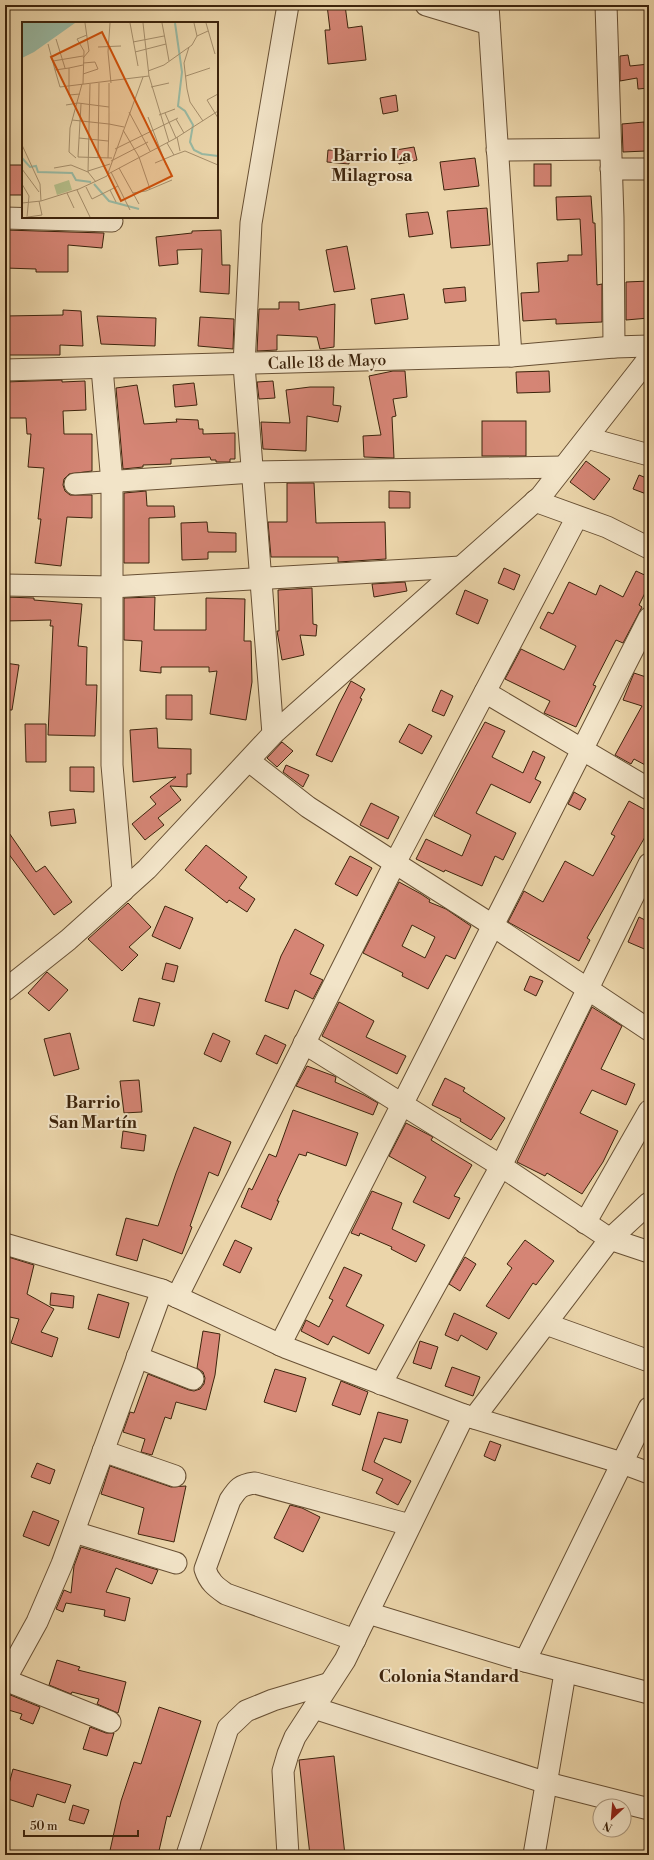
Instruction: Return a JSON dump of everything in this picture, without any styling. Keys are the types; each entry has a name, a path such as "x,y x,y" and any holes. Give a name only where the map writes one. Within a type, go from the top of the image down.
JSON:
{"street":[{"path":"273,734 244,365 251,223 288,5"},
{"path":"426,5 489,15 511,356"},
{"path":"606,5 611,159 614,347"},
{"path":"497,150 611,159 649,169"},
{"path":"5,218 112,221"},
{"name":"Calle 18 de Mayo","path":"5,370 244,365 511,356 614,347 649,346"},
{"path":"5,990 68,940 147,870 273,734 536,501 649,358"},
{"path":"102,368 112,483 112,765 123,891"},
{"path":"587,438 649,455"},
{"path":"75,484 112,483 253,472 563,467"},
{"path":"536,501 606,527 649,548"},
{"path":"110,1722 5,1680 37,1622 62,1564 137,1356 169,1293 304,1043 395,863 577,517"},
{"path":"5,585 112,587 461,567"},
{"path":"280,1345 649,618"},
{"path":"485,692 649,790"},
{"path":"249,761 308,807 493,925 649,1030"},
{"path":"381,1384 501,1166 649,864"},
{"path":"304,1043 501,1166 610,1239 649,1252"},
{"path":"585,1223 649,1111"},
{"path":"288,1855 283,1771 294,1737 314,1708 327,1684 345,1660 410,1526 469,1417 546,1324 610,1239 649,1203"},
{"path":"5,1244 169,1293 280,1345 381,1384 469,1417 622,1463 649,1473"},
{"path":"546,1324 649,1361"},
{"path":"137,1356 193,1379"},
{"path":"525,1661 649,1408"},
{"path":"103,1451 175,1476"},
{"path":"354,1640 226,1594 215,1586 208,1578 206,1570 230,1500 243,1484 255,1483 410,1526"},
{"path":"74,1532 176,1563"},
{"path":"368,1613 565,1673 649,1693"},
{"path":"534,1855 565,1673"},
{"path":"187,1855 228,1728 246,1711 273,1700 327,1684"},
{"path":"314,1708 547,1783 649,1809"}],"building":[{"path":"327,5 345,5 348,28 362,26 366,60 328,64 325,30 330,30"},
{"path":"628,55 630,66 649,64 649,88 638,89 637,78 620,81 620,56"},
{"path":"396,95 398,111 383,114 380,98"},
{"path":"644,122 646,151 623,152 622,124"},
{"path":"414,147 417,160 399,164 396,150"},
{"path":"328,150 350,151 349,164 327,162"},
{"path":"475,158 479,186 444,190 440,162"},
{"path":"534,164 551,164 551,186 534,186"},
{"path":"6,165 22,165 22,195 7,195"},
{"path":"591,196 593,223 595,223 597,285 602,284 602,322 556,324 556,319 523,321 521,293 539,292 537,263 568,261 568,255 582,255 580,219 557,220 556,197"},
{"path":"487,208 490,245 451,248 447,211"},
{"path":"428,212 433,234 409,237 406,214"},
{"path":"5,230 104,233 102,248 68,245 68,272 36,272 36,269 5,268"},
{"path":"221,230 222,265 230,265 229,294 200,292 202,249 177,250 178,264 159,266 156,237 192,233 192,231"},
{"path":"347,246 355,289 334,292 326,250"},
{"path":"649,281 649,318 626,320 626,282"},
{"path":"465,287 466,301 445,303 443,289"},
{"path":"404,294 408,319 375,324 371,299"},
{"path":"279,302 299,302 299,310 335,304 334,347 320,349 317,337 277,335 277,350 257,351 259,309 279,309"},
{"path":"63,310 81,311 83,346 60,345 60,355 5,355 5,316 63,315"},
{"path":"97,316 156,318 155,346 101,344"},
{"path":"200,317 234,319 233,349 198,346"},
{"path":"393,371 405,371 407,397 393,399 396,416 392,417 394,458 364,457 363,436 381,435 369,376"},
{"path":"549,371 550,392 517,393 516,372"},
{"path":"62,380 62,382 85,381 86,410 63,411 64,434 92,434 92,471 69,474 64,479 63,485 65,491 70,495 92,495 92,518 67,517 61,566 35,563 41,519 38,519 44,468 28,467 31,434 27,434 26,418 5,418 5,382"},
{"path":"273,381 275,398 259,399 257,382"},
{"path":"194,383 197,405 175,407 173,385"},
{"path":"137,385 144,424 177,422 176,419 198,420 199,429 203,429 203,434 235,433 235,459 230,459 230,462 216,462 216,460 211,460 210,457 171,459 171,464 143,465 143,467 123,469 116,388"},
{"path":"310,387 334,387 333,405 341,406 338,422 307,416 306,451 263,449 261,422 290,423 286,390"},
{"path":"482,421 526,421 526,456 482,456"},
{"path":"586,461 610,479 594,500 570,482"},
{"path":"639,475 649,479 649,495 633,489"},
{"path":"287,483 314,483 316,523 385,522 386,559 338,562 338,557 271,557 268,522 287,522"},
{"path":"146,491 147,506 174,506 175,517 149,518 149,563 124,563 124,493"},
{"path":"389,491 410,492 410,508 389,508"},
{"path":"207,522 208,532 236,533 236,552 208,552 208,559 182,560 181,523"},
{"path":"504,568 520,575 514,590 498,583"},
{"path":"636,571 649,577 649,585 639,605 642,607 623,643 616,640 593,685 596,686 576,727 544,713 550,701 505,679 521,649 564,670 576,646 540,628 548,612 553,614 569,582 596,595 600,585 623,597"},
{"path":"405,582 407,591 374,597 372,584"},
{"path":"312,588 313,624 317,625 316,636 300,635 304,655 282,660 277,631 279,631 278,590"},
{"path":"465,590 488,600 478,624 456,614"},
{"path":"5,597 34,598 34,600 82,604 78,646 87,647 86,685 97,685 95,736 48,735 53,626 50,626 51,620 5,621"},
{"path":"155,597 154,630 206,630 206,598 245,599 244,641 251,641 252,682 246,720 210,714 217,671 209,672 209,667 161,667 161,673 140,671 142,641 124,640 124,598"},
{"path":"5,663 19,665 12,710 5,710"},
{"path":"634,673 649,678 649,767 634,759 631,764 615,755 642,706 623,700"},
{"path":"351,681 365,689 360,698 362,699 332,762 316,755"},
{"path":"441,690 453,696 444,716 432,711"},
{"path":"166,695 192,695 192,720 166,719"},
{"path":"485,722 505,731 492,757 523,773 533,751 545,757 535,779 541,782 530,803 491,784 476,813 516,833 503,860 495,856 482,886 445,870 444,872 416,859 426,839 462,856 471,835 434,816"},
{"path":"25,724 46,724 46,762 26,762"},
{"path":"409,724 432,736 422,754 399,742"},
{"path":"157,728 158,748 191,749 191,774 187,774 187,787 170,786 181,800 158,818 164,825 145,840 132,824 156,804 150,797 176,777 133,782 130,730"},
{"path":"282,742 293,751 277,767 267,758"},
{"path":"286,765 309,775 303,787 283,772"},
{"path":"70,767 94,767 94,792 70,791"},
{"path":"574,792 586,799 580,810 568,804"},
{"path":"629,801 649,812 649,830 587,938 590,940 579,961 508,922 524,891 543,902 565,861 593,876 615,836 611,834"},
{"path":"371,803 399,817 388,839 360,825"},
{"path":"74,809 76,823 51,826 49,812"},
{"path":"5,827 36,872 45,866 72,902 54,915 5,849"},
{"path":"206,845 247,877 239,888 255,899 247,912 229,900 227,903 185,870"},
{"path":"350,856 372,868 357,896 335,884"},
{"path":"399,882 430,900 429,902 446,909 471,926 455,959 446,955 428,989 402,976 403,973 363,953","holes":["412,925 435,937 425,958 402,946"]},
{"path":"128,903 151,927 129,947 138,955 122,971 88,939"},
{"path":"165,906 193,918 180,949 152,936"},
{"path":"639,917 649,922 649,951 628,942"},
{"path":"295,929 324,945 310,974 323,980 313,999 295,990 288,1009 265,1001 281,956"},
{"path":"166,963 178,966 174,982 162,979"},
{"path":"47,972 68,990 49,1011 28,993"},
{"path":"530,976 543,981 536,996 524,990"},
{"path":"139,998 160,1003 154,1026 133,1021"},
{"path":"339,1002 374,1021 366,1037 406,1056 397,1074 322,1036"},
{"path":"592,1007 622,1026 601,1069 635,1084 626,1105 592,1090 580,1113 618,1131 603,1162 582,1194 547,1173 545,1176 517,1162"},
{"path":"70,1033 79,1069 54,1076 44,1039"},
{"path":"213,1033 230,1041 221,1062 204,1054"},
{"path":"265,1035 286,1045 277,1064 256,1054"},
{"path":"307,1066 336,1077 335,1082 378,1103 373,1115 296,1086"},
{"path":"445,1078 465,1088 463,1091 505,1118 491,1140 460,1121 461,1119 432,1105"},
{"path":"139,1080 142,1112 124,1113 120,1081"},
{"path":"293,1110 358,1133 346,1166 307,1152 306,1156 299,1154 277,1201 279,1201 271,1220 241,1207 249,1188 252,1190 269,1154 276,1157"},
{"path":"406,1123 433,1137 431,1140 472,1165 454,1196 460,1198 449,1219 413,1202 426,1177 389,1156"},
{"path":"194,1127 231,1142 218,1176 209,1172 182,1254 143,1239 137,1261 116,1255 126,1218 158,1226"},
{"path":"123,1131 146,1135 144,1151 121,1148"},
{"path":"372,1191 402,1203 392,1229 425,1245 416,1262 391,1249 392,1247 360,1233 359,1236 351,1233"},
{"path":"235,1240 252,1248 240,1273 223,1265"},
{"path":"525,1240 554,1261 536,1285 533,1283 509,1319 486,1306 512,1268 507,1264"},
{"path":"5,1256 34,1265 27,1294 54,1309 41,1332 58,1338 52,1357 11,1343 19,1319 5,1316"},
{"path":"465,1257 476,1264 460,1291 449,1284"},
{"path":"344,1267 362,1275 346,1306 384,1325 369,1354 333,1336 328,1345 301,1331 306,1320 319,1327 333,1300 329,1298"},
{"path":"51,1293 74,1296 73,1308 50,1305"},
{"path":"98,1294 129,1303 119,1338 88,1329"},
{"path":"454,1313 497,1333 487,1350 461,1335 458,1341 445,1335"},
{"path":"203,1331 220,1334 215,1375 206,1410 176,1402 171,1419 165,1417 152,1455 141,1452 145,1439 123,1432 130,1412 134,1413 148,1374 189,1390 194,1391 200,1389 204,1384 205,1378 203,1372 197,1368"},
{"path":"420,1341 438,1347 431,1369 413,1363"},
{"path":"452,1367 480,1377 473,1396 445,1386"},
{"path":"275,1369 306,1378 296,1412 264,1402"},
{"path":"341,1381 368,1392 360,1415 332,1405"},
{"path":"378,1412 408,1420 401,1443 384,1438 374,1462 411,1481 398,1505 376,1493 383,1479 362,1470"},
{"path":"490,1441 501,1445 495,1461 484,1456"},
{"path":"37,1463 55,1470 50,1484 31,1477"},
{"path":"110,1466 171,1487 186,1486 174,1542 138,1534 144,1508 101,1494"},
{"path":"290,1505 302,1508 320,1517 303,1552 274,1538"},
{"path":"33,1511 59,1521 49,1546 23,1536"},
{"path":"81,1547 158,1570 152,1584 116,1568 106,1592 130,1598 125,1621 104,1616 105,1610 66,1603 63,1612 56,1609 64,1590 71,1593 74,1566"},
{"path":"57,1660 80,1667 78,1670 126,1682 118,1713 97,1704 99,1699 72,1692 71,1694 49,1685"},
{"path":"8,1694 40,1707 33,1724 20,1719 22,1714 5,1709"},
{"path":"159,1707 201,1721 170,1817 167,1816 158,1855 109,1855 121,1801 134,1762 141,1764"},
{"path":"90,1727 106,1733 114,1733 107,1756 83,1749"},
{"path":"334,1756 345,1855 310,1855 299,1760"},
{"path":"13,1769 71,1785 65,1803 37,1794 33,1807 5,1798 5,1783 9,1784"},
{"path":"73,1805 89,1810 84,1824 69,1820"}],"district":[{"name":"Barrio La Milagrosa","path":"372,166"},
{"name":"Barrio San Martín","path":"93,1113"},
{"name":"Colonia Standard","path":"449,1677"}]}
